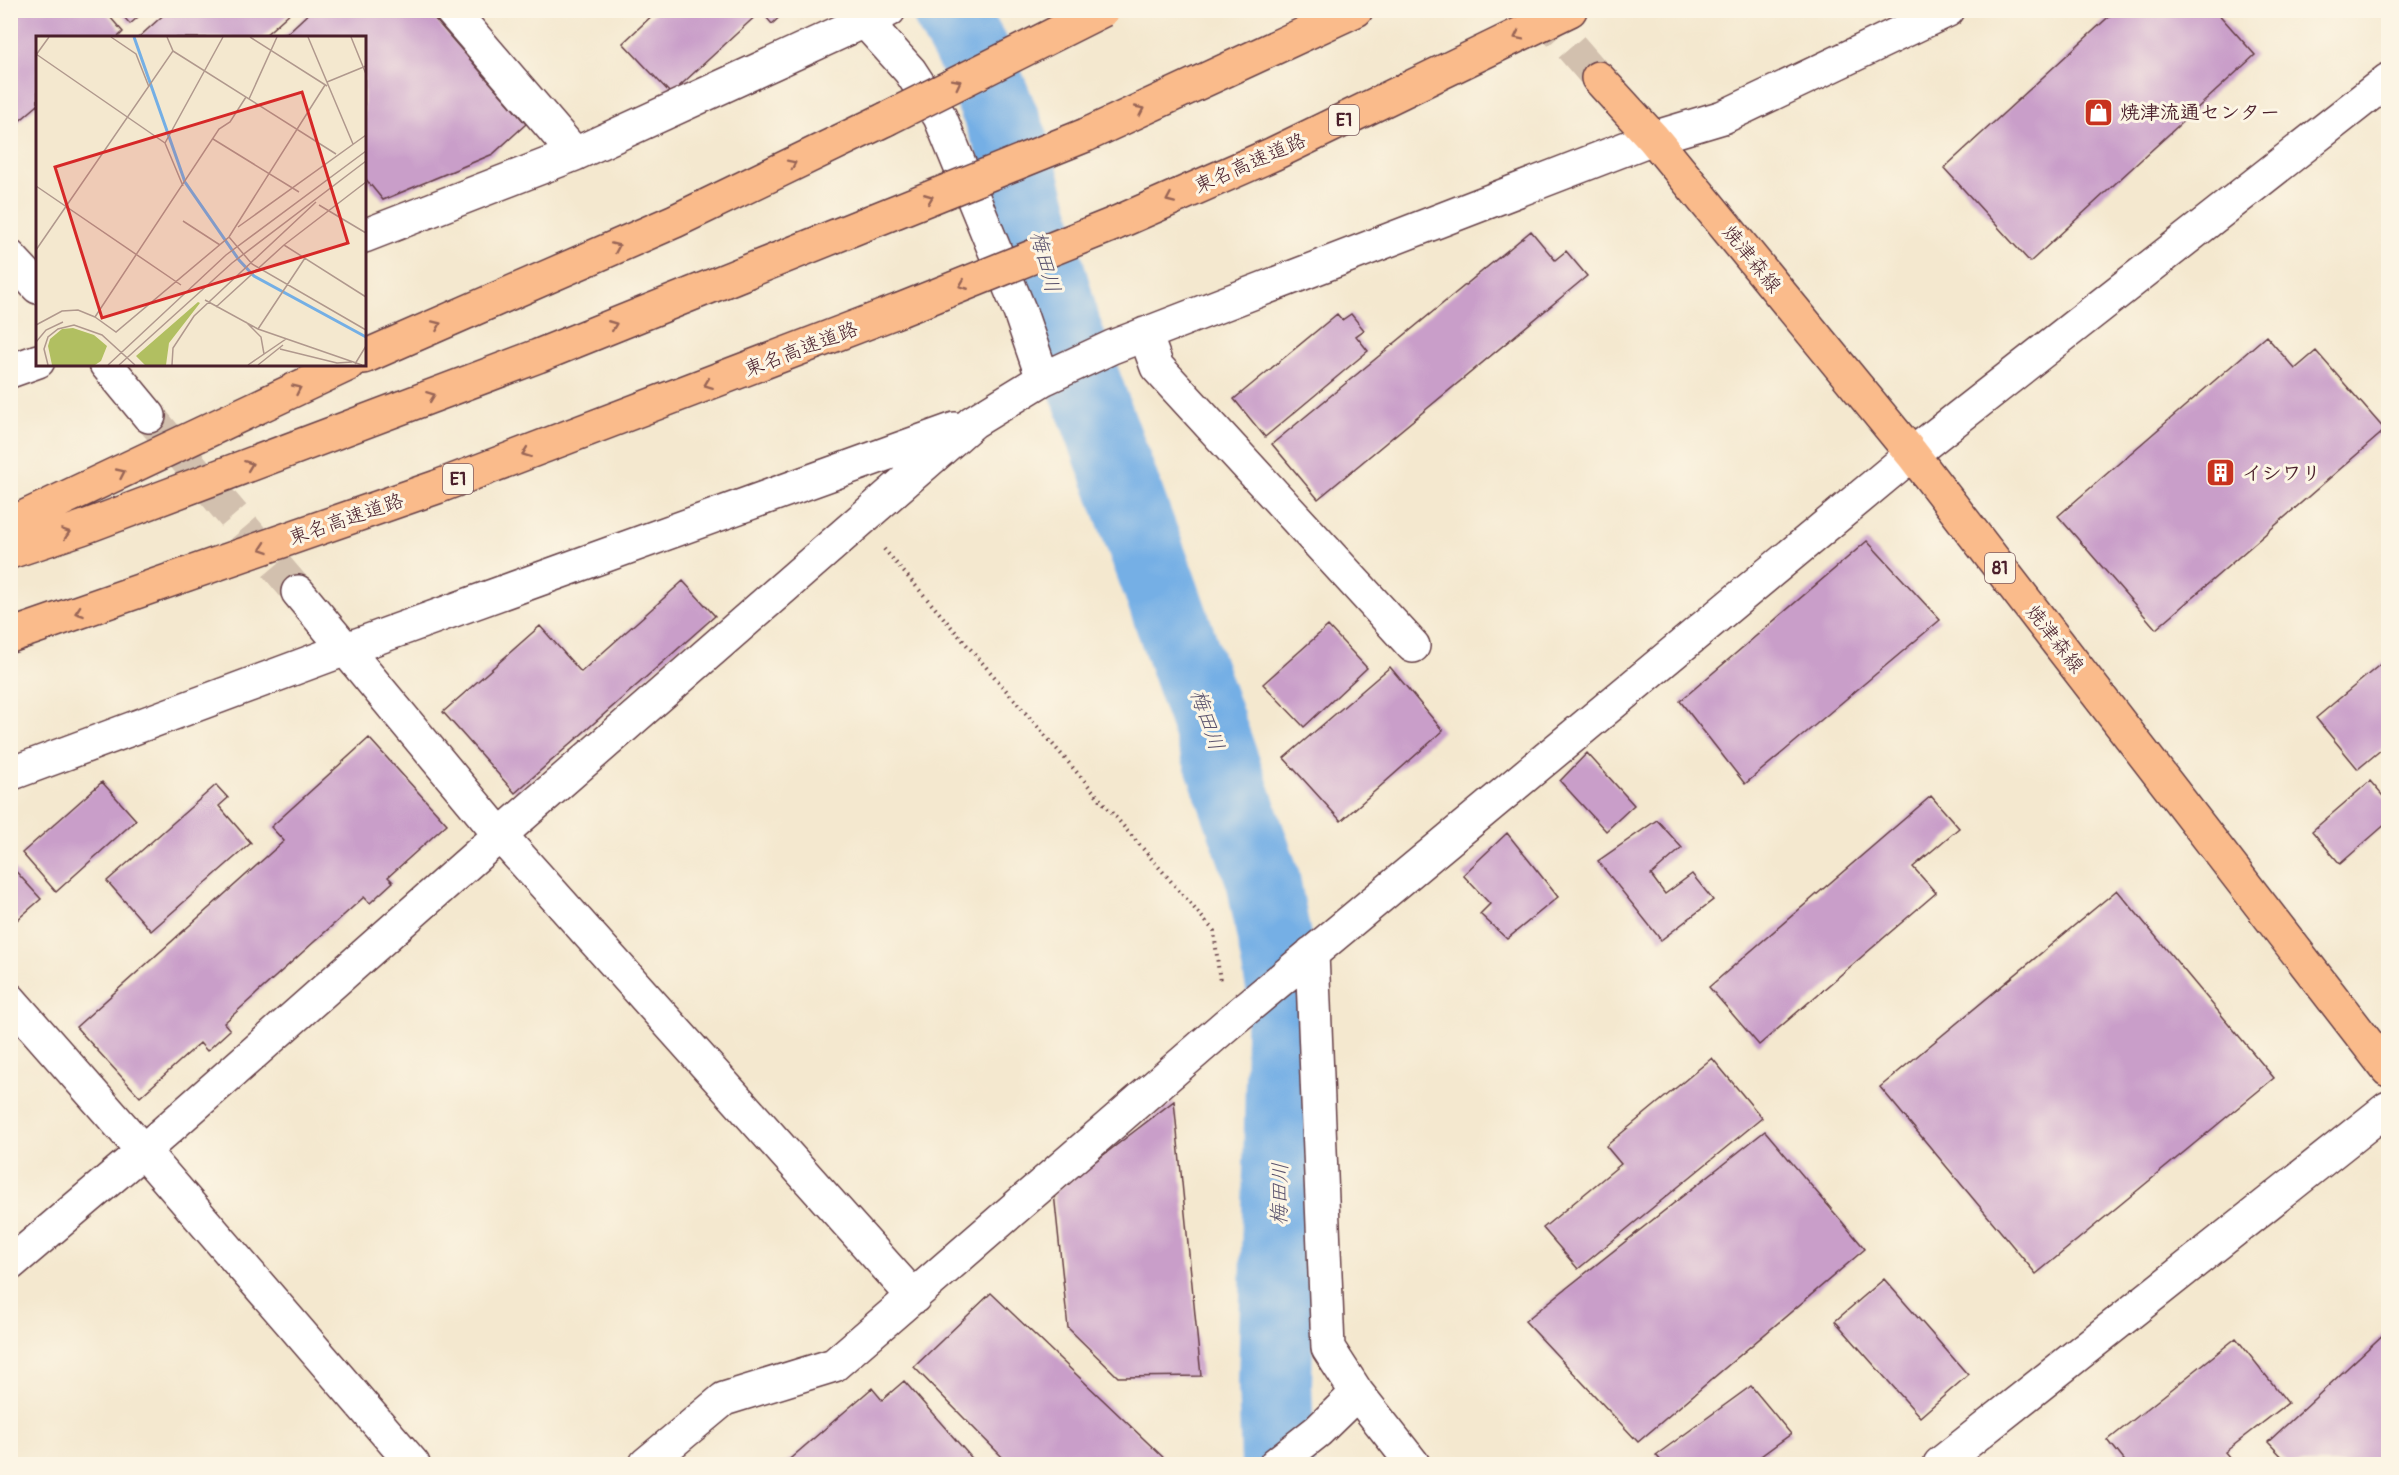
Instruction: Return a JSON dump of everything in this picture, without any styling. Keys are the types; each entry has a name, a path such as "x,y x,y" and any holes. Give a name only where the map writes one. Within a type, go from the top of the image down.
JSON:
{"main road":[{"path":"366,356 675,221 886,119 1103,10"},
{"path":"10,552 82,528 538,356 1086,135 1356,10"},
{"name":"東名高速道路","path":"10,636 437,487 900,310 1114,224 1273,154 1570,10"},
{"name":"焼津森線","path":"1598,78 1653,138 1912,454 2388,1070"},
{"path":"10,524 345,366"}],"street":[{"path":"451,10 575,154"},
{"path":"10,1264 143,1151 500,835 973,422 1043,379 1112,347 1653,138 1723,117 1948,10"},
{"path":"366,235 575,154 872,14 940,117 1020,312 1043,379"},
{"path":"646,1464 724,1400 834,1365 1312,952 1912,454 2388,80"},
{"path":"10,257 36,285"},
{"path":"1145,334 1157,367 1413,646"},
{"path":"10,371 36,362"},
{"path":"108,366 149,416"},
{"path":"10,774 346,649 973,422"},
{"path":"298,592 500,835 914,1297"},
{"path":"1312,952 1328,1348 1358,1394 1413,1464"},
{"path":"10,1000 413,1464"},
{"path":"1940,1464 2388,1108"},
{"path":"1276,1464 1318,1431 1358,1394"}],"path":[{"path":"860,521 1214,931 1225,1026"}],"building":[{"path":"10,10 104,10 123,32 119,36 36,36 36,107 10,129"},
{"path":"118,10 146,10 130,24"},
{"path":"169,10 293,10 264,36 140,36"},
{"path":"312,10 427,10 526,124 493,154 383,200 366,179 366,36 284,36"},
{"path":"658,10 787,10 772,24 761,11 671,94 623,43"},
{"name":"焼津流通センター","path":"2116,10 2215,10 2255,55 2030,262 1944,168"},
{"path":"1531,231 1555,260 1566,251 1587,276 1318,499 1272,444"},
{"path":"1337,314 1342,320 1351,314 1364,330 1356,336 1368,351 1265,437 1234,399"},
{"name":"イシワリ","path":"2266,336 2295,369 2316,351 2385,430 2156,629 2058,516"},
{"path":"1867,541 1940,620 1745,784 1680,701"},
{"path":"683,581 715,616 515,793 443,712 540,626 581,672"},
{"path":"1328,626 1367,668 1304,727 1263,684"},
{"path":"2383,662 2388,668 2388,744 2358,769 2316,718"},
{"path":"1390,667 1443,731 1341,821 1284,758"},
{"path":"369,738 447,824 388,877 393,882 370,903 364,897 224,1023 230,1030 207,1051 200,1043 140,1097 76,1027 284,841 271,827"},
{"path":"1587,753 1634,805 1606,831 1560,781"},
{"path":"2370,781 2388,802 2388,822 2340,864 2312,831"},
{"path":"102,782 136,820 56,892 22,853"},
{"path":"216,785 228,798 219,806 251,843 151,931 107,881"},
{"path":"1931,796 1959,828 1913,867 1936,893 1759,1045 1709,987"},
{"path":"1657,820 1682,848 1651,875 1665,894 1692,874 1713,900 1661,940 1598,861"},
{"path":"1507,833 1558,897 1507,939 1480,914 1490,904 1463,875"},
{"path":"10,865 41,899 10,926"},
{"path":"2117,890 2274,1078 2036,1274 1880,1087"},
{"path":"1712,1058 1762,1118 1578,1269 1543,1228 1621,1164 1606,1146"},
{"path":"1174,1101 1201,1376 1118,1377 1068,1328 1054,1193"},
{"path":"1765,1131 1865,1249 1638,1442 1525,1321"},
{"path":"1884,1279 1968,1375 1920,1417 1835,1321"},
{"path":"991,1293 1167,1461 1164,1464 1009,1464 914,1367"},
{"path":"2388,1330 2388,1464 2289,1464 2268,1442"},
{"path":"2236,1338 2288,1403 2225,1452 2235,1464 2127,1464 2108,1440"},
{"path":"904,1381 977,1464 784,1464 872,1388 882,1400"},
{"path":"1751,1386 1791,1434 1750,1464 1664,1464 1656,1455"}],"waterway":[{"name":"梅田川","path":"949,10 977,60 1012,143 1065,331 1159,584 1263,879 1284,992 1275,1385 1278,1464"}],"tunnel":[{"path":"1539,10 1598,78"},
{"path":"149,416 298,592"}],"place":[{"name":"焼津流通センター","path":"2099,112"},
{"name":"イシワリ","path":"2221,473"}]}
